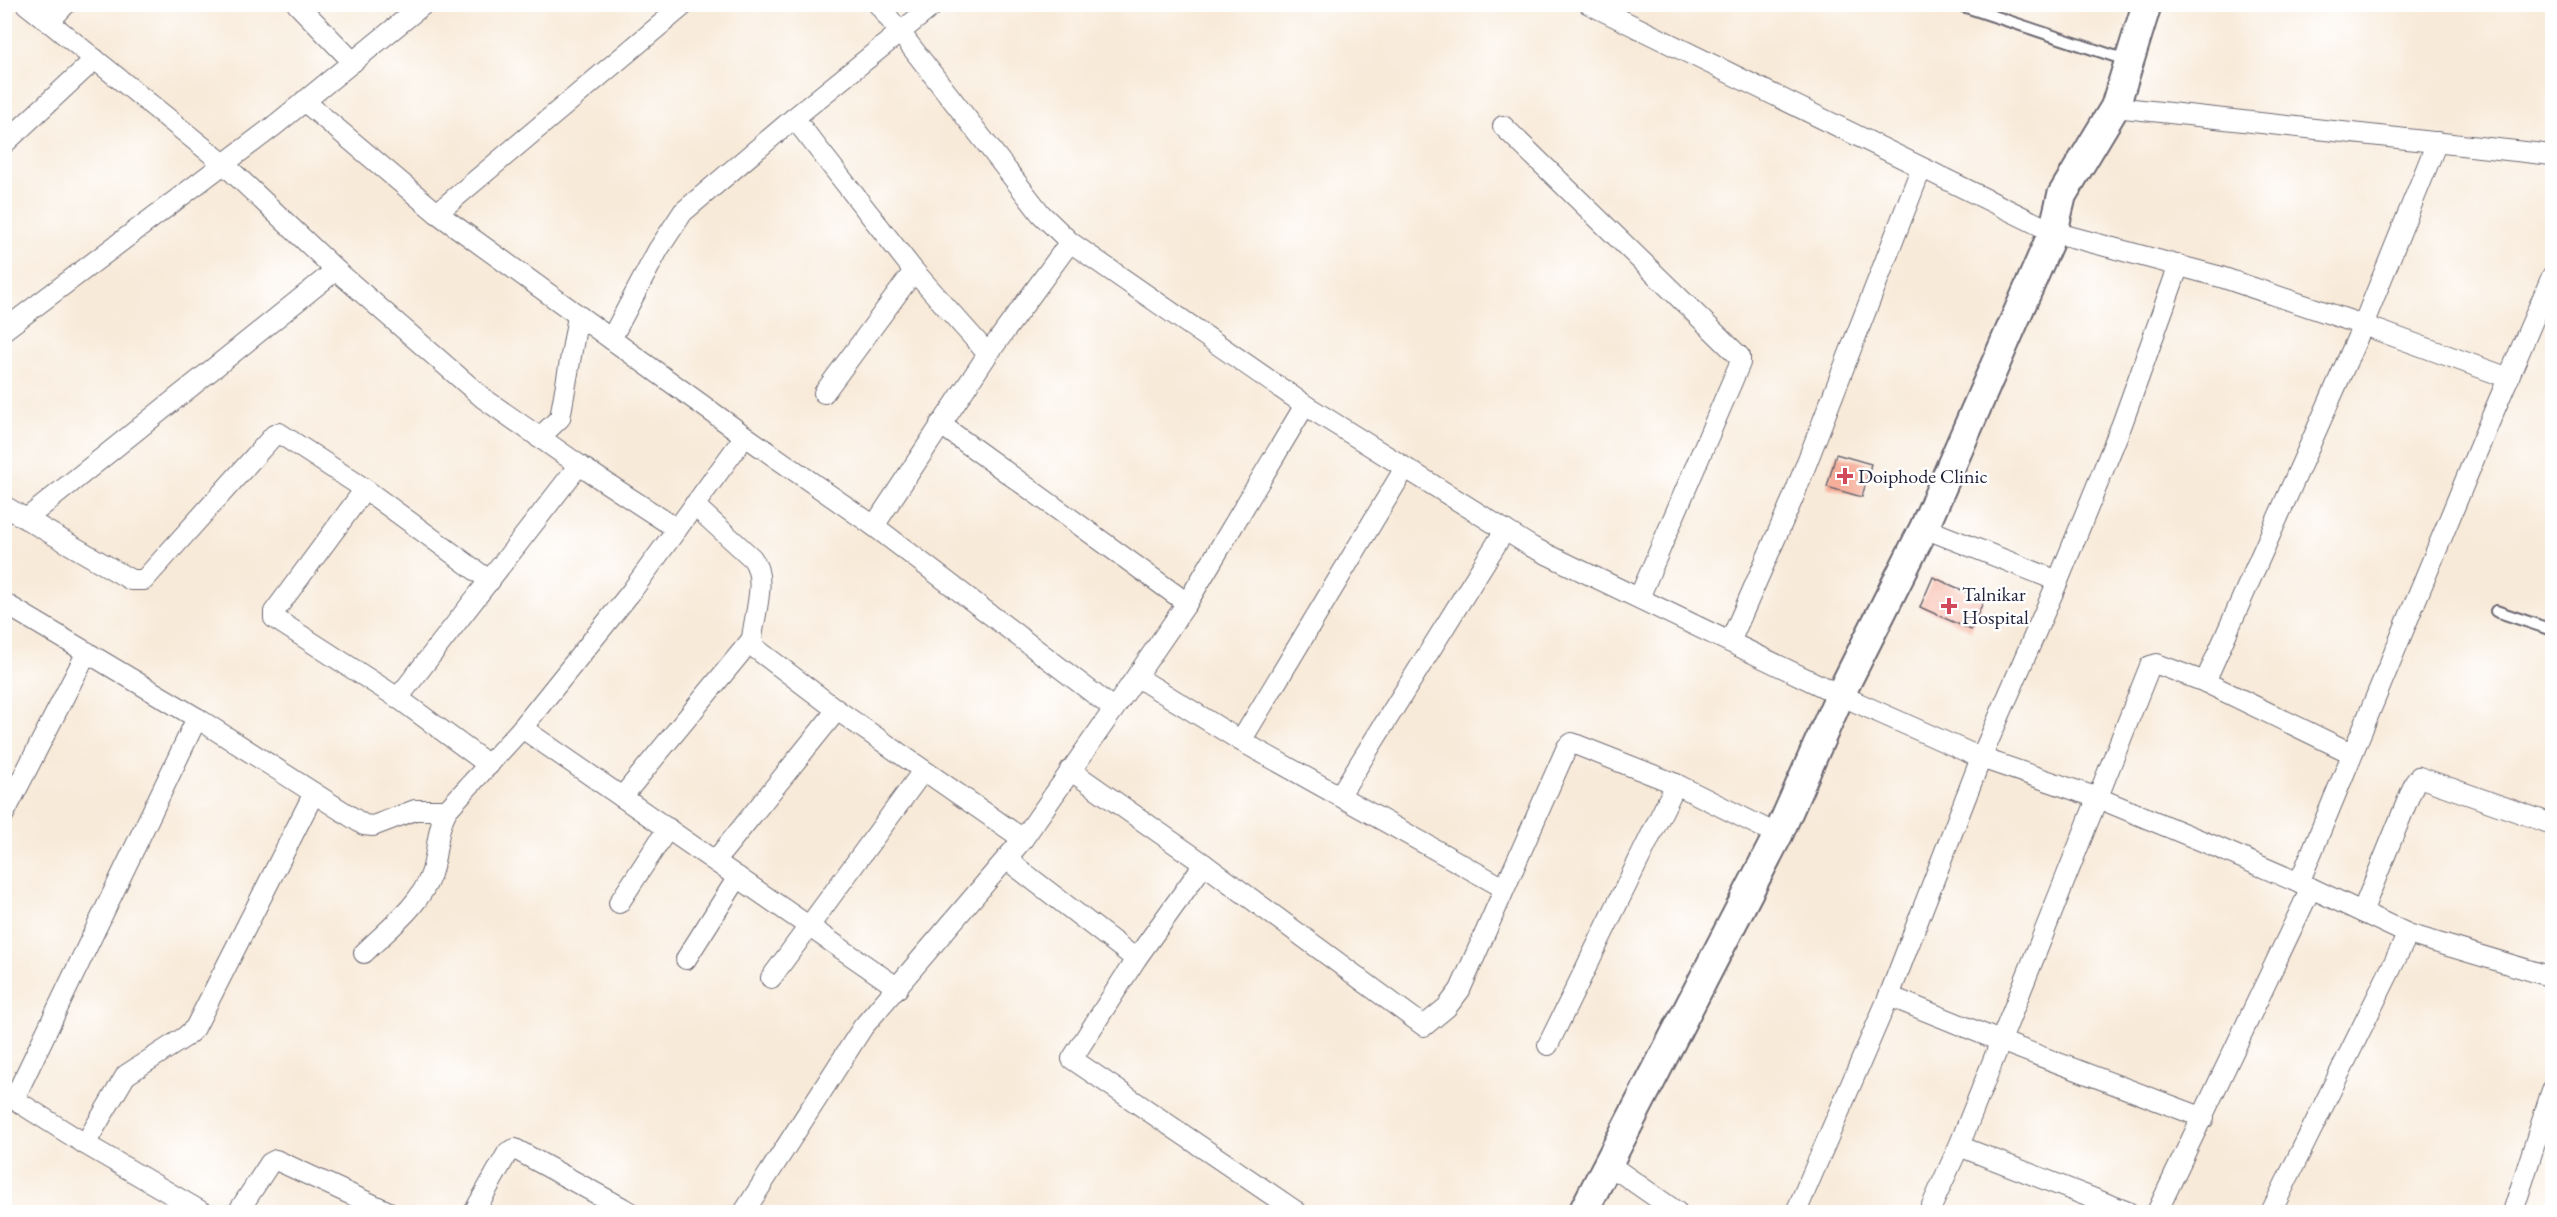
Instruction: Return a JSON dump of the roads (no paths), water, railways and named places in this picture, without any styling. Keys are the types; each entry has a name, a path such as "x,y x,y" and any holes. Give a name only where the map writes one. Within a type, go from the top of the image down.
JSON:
{"street":[{"path":"26,4 224,164 336,270 483,398 579,465 677,528"},
{"path":"49,22 66,4"},
{"path":"297,4 353,62"},
{"path":"4,330 224,164 424,4"},
{"path":"437,213 685,4"},
{"path":"878,4 1041,214 1070,242 1305,405 1532,547 1840,695 1981,758 2098,798 2305,885 2408,934 2553,977"},
{"path":"611,339 675,222 683,213 794,118 935,4"},
{"path":"1589,4 2053,232 2179,265 2363,325 2509,378"},
{"path":"1583,1212 1778,835 1840,695 1924,528 2053,232 2062,195 2115,107 2147,4"},
{"path":"4,144 95,60"},
{"path":"304,101 437,213 874,526 1114,709"},
{"path":"2115,107 2553,155"},
{"path":"794,118 914,271 988,354"},
{"path":"1503,126 1740,357 1740,363 1639,598"},
{"path":"2205,682 2363,325 2436,142"},
{"path":"1730,642 1792,498 1921,169"},
{"path":"874,526 988,354 1070,242"},
{"path":"1796,1212 1888,996 1981,758 2122,424 2179,265"},
{"path":"26,519 336,270"},
{"path":"824,393 914,271"},
{"path":"2157,1212 2204,1118 2305,885 2351,753 2553,276"},
{"path":"539,438 560,418 578,316"},
{"path":"744,1212 863,1028 1023,839 1137,677 1187,603 1305,405"},
{"path":"940,424 1187,603"},
{"path":"4,506 131,580 140,582 275,433 281,434 365,489 490,580"},
{"path":"364,953 422,893 432,872 440,827 447,810 522,728 631,592 746,436"},
{"path":"398,698 579,465"},
{"path":"1241,741 1405,468"},
{"path":"365,489 273,615 398,698 489,765"},
{"path":"622,797 752,639 759,580 758,568 752,558 694,505"},
{"path":"1924,528 2058,580"},
{"path":"1340,795 1505,530"},
{"path":"4,603 197,718 367,827 415,810 447,810"},
{"path":"752,639 758,650 837,711 1023,839"},
{"path":"4,814 87,652"},
{"path":"1929,1212 1959,1146 2150,666 2157,664 2205,682 2351,753"},
{"path":"1137,677 1241,741 1504,888"},
{"path":"715,861 837,711"},
{"path":"197,718 9,1096 85,1144 202,1212"},
{"path":"522,728 898,988"},
{"path":"1070,770 1204,864 1424,1026 1447,1007 1460,990 1504,888 1568,747 1572,743 1676,784 1778,835"},
{"path":"771,978 923,771"},
{"path":"2362,912 2415,782 2420,777 2553,824"},
{"path":"1548,1045 1676,784"},
{"path":"85,1144 126,1075 185,1037 195,1028 314,793"},
{"path":"620,903 668,828"},
{"path":"1006,859 1136,959"},
{"path":"1204,864 1136,959 1072,1060 1297,1212"},
{"path":"686,959 738,877"},
{"path":"2271,1212 2408,934"},
{"path":"1888,996 2204,1118"},
{"path":"2513,1212 2553,1090"},
{"path":"1959,1146 2128,1212"},
{"path":"474,1212 508,1152 515,1149 617,1209"},
{"path":"237,1212 270,1163 276,1160 389,1212"},
{"path":"1607,1163 1677,1212"}],"lane":[{"path":"1957,4 2129,61"},
{"path":"2496,611 2553,630"}],"place":[{"name":"Doiphode Clinic","path":"1845,476"},
{"name":"Talnikar Hospital","path":"1949,606"}]}
